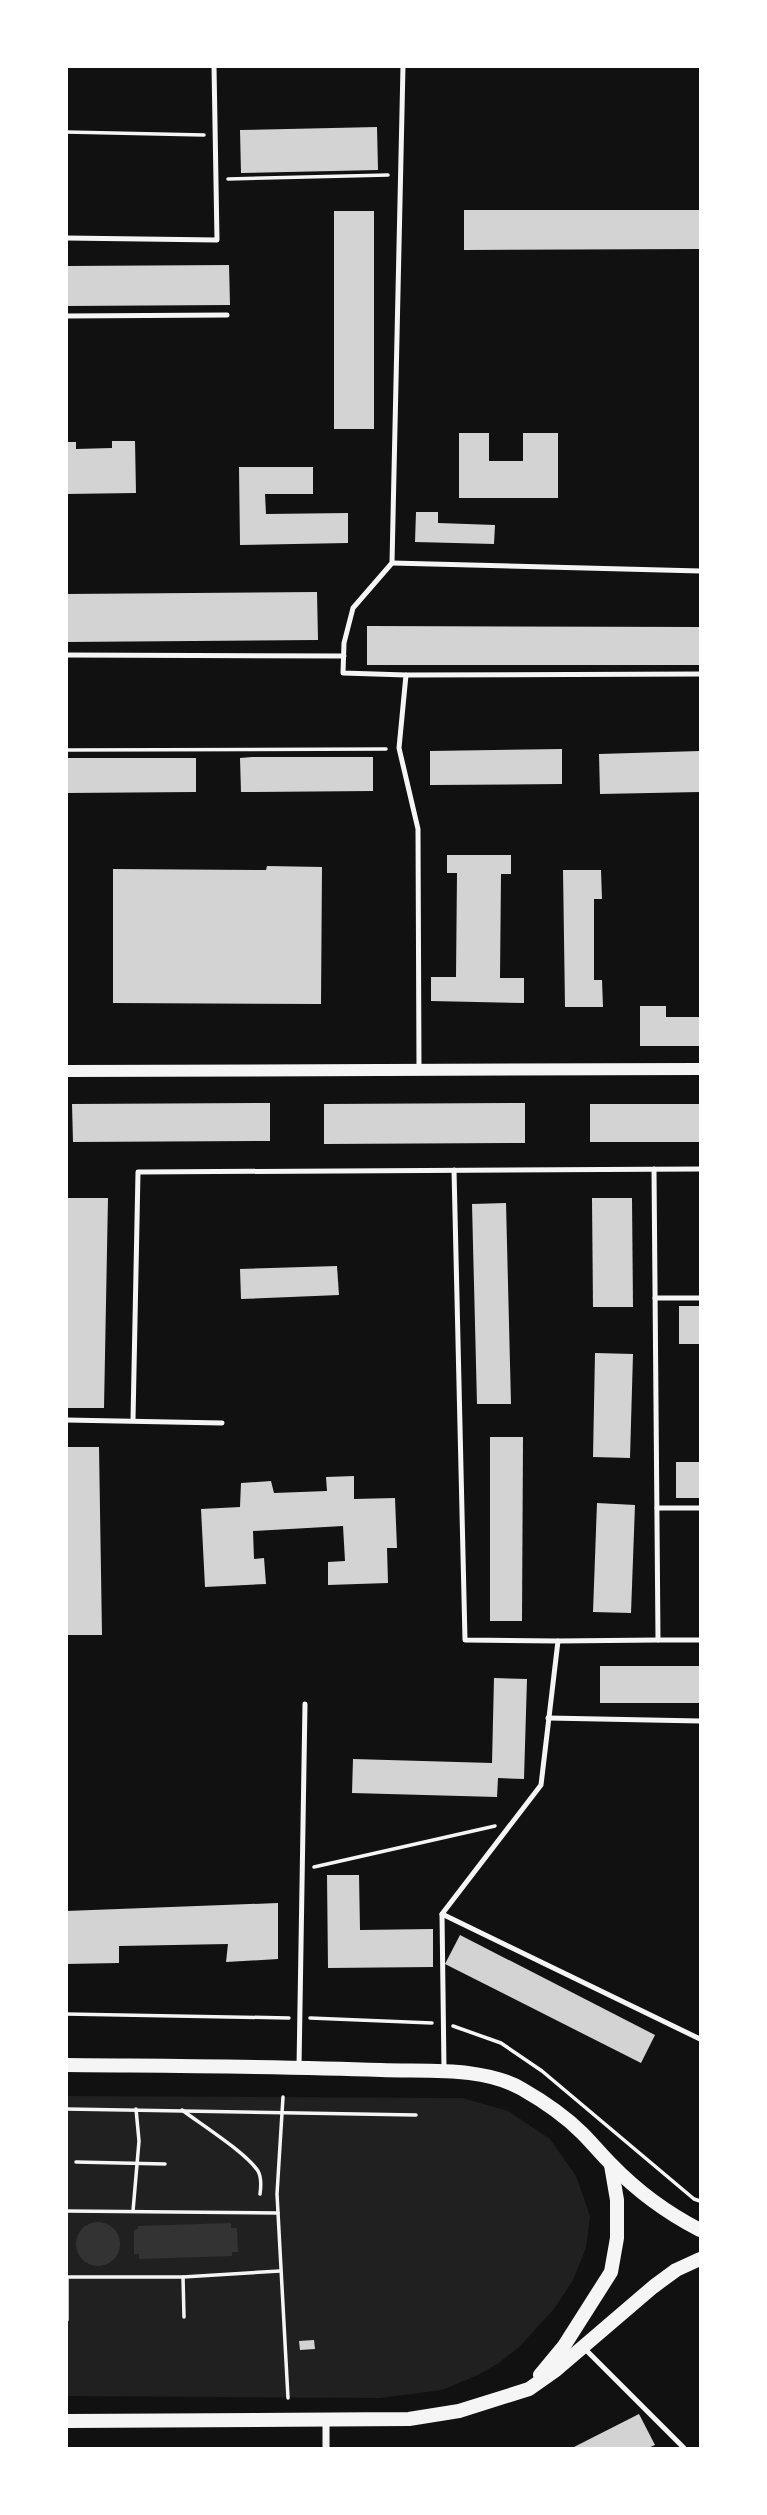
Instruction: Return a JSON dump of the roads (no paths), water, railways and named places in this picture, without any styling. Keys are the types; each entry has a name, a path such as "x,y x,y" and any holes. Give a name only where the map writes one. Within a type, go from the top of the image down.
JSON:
{"main road":[{"path":"66,2065 299,2067 488,2077 519,2087 552,2108 582,2133 611,2165 669,2214 701,2230"},
{"path":"529,2389 564,2346 611,2272 617,2238 618,2200 611,2165"},
{"path":"66,2421 410,2419 458,2412 529,2389 556,2370 621,2313 676,2270 701,2259"}],"street":[{"path":"66,1071 701,1069"},
{"path":"326,2418 326,2448"}],"lane":[{"path":"66,238 216,240 215,66"},
{"path":"403,66 392,563 353,608 344,643 343,673 701,674"},
{"path":"66,316 227,315"},
{"path":"392,563 701,571"},
{"path":"66,655 344,656"},
{"path":"406,675 399,748 418,829 419,1069"},
{"path":"654,1169 658,1640"},
{"path":"134,1420 138,1172 701,1169"},
{"path":"454,1170 466,1640 701,1640"},
{"path":"655,1298 701,1298"},
{"path":"66,1420 222,1423"},
{"path":"657,1508 701,1508"},
{"path":"444,2073 442,1914 541,1785 558,1640"},
{"path":"299,2067 305,1704"},
{"path":"548,1718 701,1721"},
{"path":"442,1914 701,2039"},
{"path":"583,2347 684,2448"}]}
